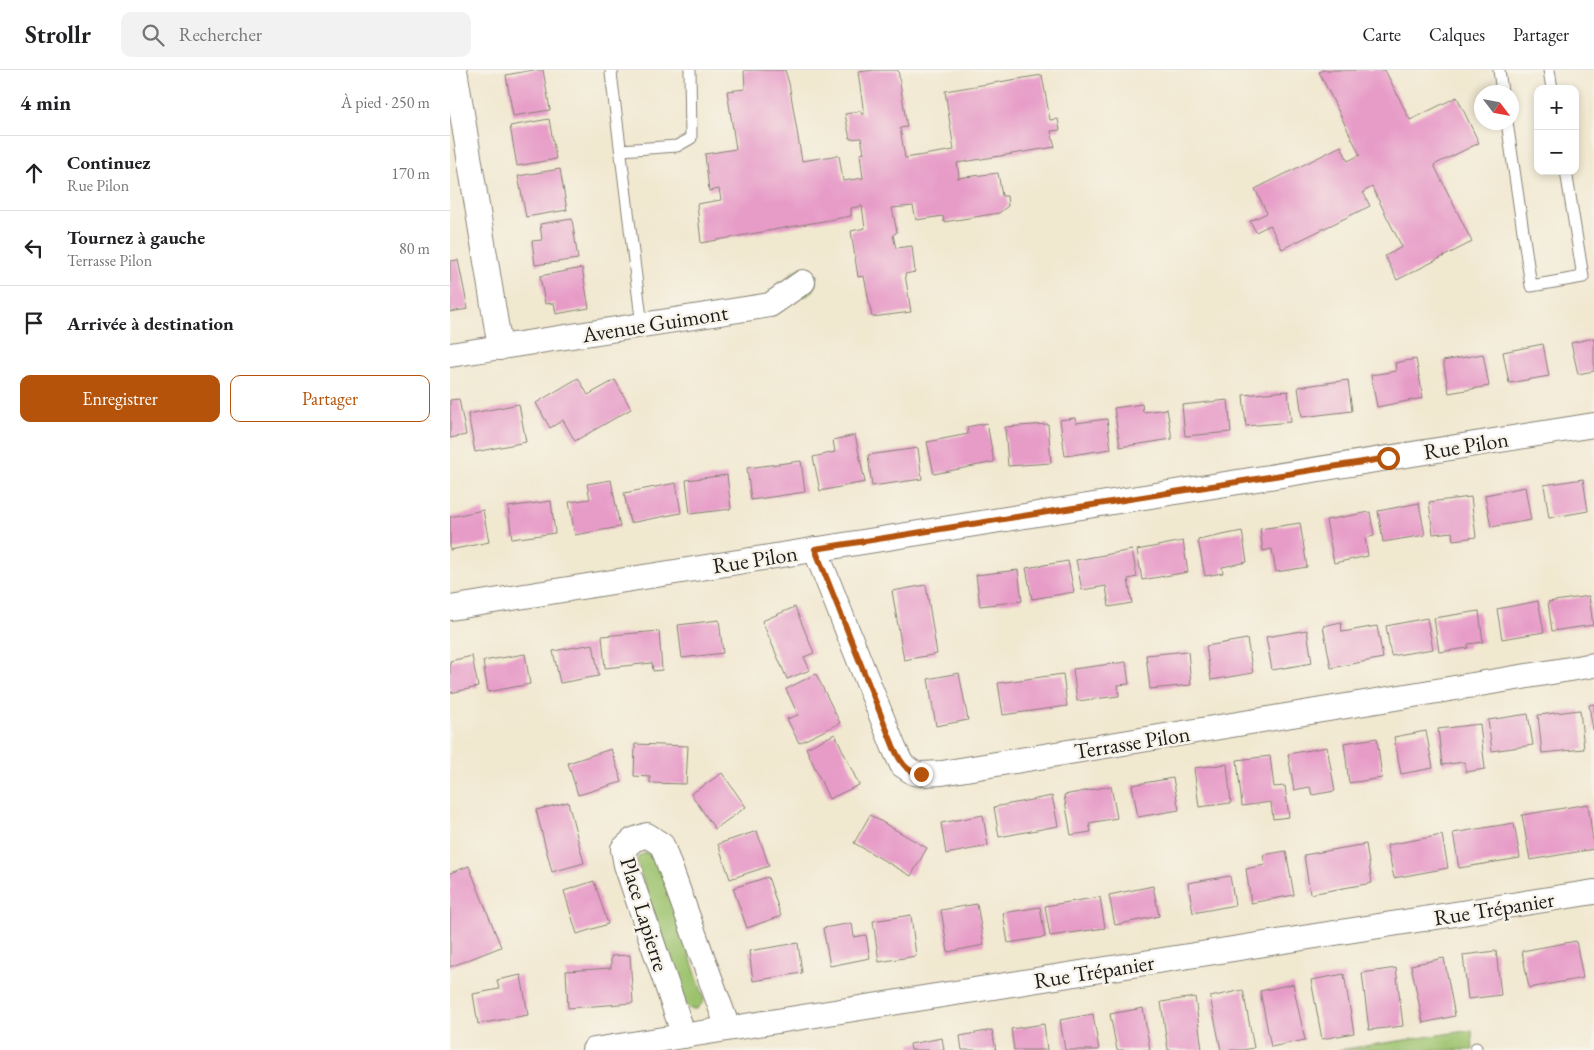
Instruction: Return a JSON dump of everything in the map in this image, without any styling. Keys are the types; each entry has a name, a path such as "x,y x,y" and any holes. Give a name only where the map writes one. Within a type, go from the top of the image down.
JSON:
{"street":[{"path":"455,70 457,126 500,348"},
{"name":"Avenue Guimont","path":"450,355 770,306 803,282"},
{"name":"Rue Pilon","path":"450,608 1594,424"},
{"name":"Terrasse Pilon","path":"815,549 894,748 902,765 914,773 942,773 1594,665"},
{"name":"Place Lapierre","path":"684,1036 626,865 623,849 633,840 647,835 662,845 728,1028"},
{"name":"Rue Trépanier","path":"594,1050 1594,892"}],"lane":[{"path":"613,70 611,73 642,326"},
{"path":"621,150 677,146 691,138 690,70"},
{"path":"1499,70 1501,85"},
{"path":"1549,70 1551,85"},
{"path":"1508,130 1531,286 1583,277 1567,175"}],"green space":[{"path":"801,268 813,274 816,284 811,293 799,297 787,279 793,271"},
{"path":"649,853 657,859 703,995 704,1001 697,1009 690,1009 684,1003 637,862 638,857"},
{"path":"1472,1030 1473,1050 1338,1050"}],"building":[{"path":"543,70 550,110 513,116 506,75"},
{"path":"744,70 785,70 789,83 802,161 839,155 843,181 863,178 860,154 864,153 861,138 850,139 845,114 861,111 862,115 864,114 858,72 898,70 907,127 900,128 905,158 954,150 945,91 1042,75 1050,120 1058,119 1060,130 1051,131 1055,147 957,163 959,176 957,178 998,173 1002,196 1007,196 1008,206 999,213 944,222 943,216 916,220 913,206 892,208 897,232 893,235 896,248 912,246 915,272 905,274 911,312 872,317 864,276 858,277 851,231 865,228 862,206 851,208 851,216 701,243 697,204 721,200 719,189 709,191 705,154 736,149 727,91 745,89"},
{"path":"1323,70 1385,70 1410,120 1457,97 1479,143 1434,165 1472,242 1397,280 1385,256 1402,247 1372,187 1363,192 1370,206 1282,249 1270,225 1256,232 1250,221 1267,213 1255,189 1341,146 1348,161 1360,155 1319,72"},
{"path":"549,119 556,159 517,166 510,126"},
{"path":"560,169 567,210 526,217 518,176"},
{"path":"572,219 578,259 535,265 532,241 542,240 540,224"},
{"path":"458,260 468,309 450,312 450,261"},
{"path":"582,268 589,308 556,314 554,303 545,304 540,276"},
{"path":"1594,338 1594,371 1578,374 1571,343"},
{"path":"1543,344 1549,376 1509,383 1503,352"},
{"path":"1483,354 1489,386 1449,393 1443,361"},
{"path":"1416,359 1423,398 1377,407 1371,375 1396,371 1395,363"},
{"path":"578,378 588,395 615,380 631,409 575,441 563,420 550,428 536,403"},
{"path":"1348,380 1352,411 1302,417 1298,387"},
{"path":"1288,391 1291,422 1246,426 1243,395"},
{"path":"459,399 466,435 450,438 450,400"},
{"path":"1228,400 1231,432 1185,436 1182,405"},
{"path":"519,404 526,442 475,452 468,414"},
{"path":"1142,404 1143,412 1167,409 1172,439 1120,447 1114,408"},
{"path":"1075,418 1076,423 1107,419 1111,449 1065,456 1060,420"},
{"path":"987,423 994,462 934,474 927,442 968,434 967,427"},
{"path":"1048,424 1051,463 1008,466 1005,427"},
{"path":"855,435 865,482 820,491 813,457 835,452 833,440"},
{"path":"918,448 922,479 872,486 868,455"},
{"path":"801,461 805,492 751,500 747,468"},
{"path":"727,475 731,509 690,514 686,480"},
{"path":"1583,479 1588,511 1549,518 1544,485"},
{"path":"611,480 620,527 575,535 569,502 590,499 587,484"},
{"path":"676,483 681,513 630,523 624,493"},
{"path":"1525,487 1531,520 1491,527 1485,495"},
{"path":"1471,497 1476,537 1453,540 1452,532 1433,534 1429,502"},
{"path":"551,501 555,533 512,539 508,507"},
{"path":"1419,503 1425,535 1383,542 1378,511"},
{"path":"483,510 489,542 450,550 450,517"},
{"path":"1370,512 1374,536 1365,538 1368,556 1334,563 1326,520"},
{"path":"1300,523 1307,567 1276,572 1272,549 1263,551 1260,529"},
{"path":"1242,531 1247,562 1222,567 1223,573 1205,576 1198,540"},
{"path":"1183,541 1188,572 1142,580 1137,550"},
{"path":"1132,550 1137,577 1128,579 1132,603 1109,607 1106,586 1082,590 1076,560"},
{"path":"1068,561 1074,592 1032,599 1026,568"},
{"path":"1018,570 1022,601 980,606 976,575"},
{"path":"926,585 937,654 904,660 892,591"},
{"path":"1589,596 1593,625 1552,631 1548,602"},
{"path":"1538,601 1544,632 1502,639 1497,609"},
{"path":"795,607 814,653 804,657 810,670 787,679 762,621"},
{"path":"1479,611 1483,642 1468,644 1468,648 1439,652 1434,618"},
{"path":"1427,618 1433,649 1391,656 1386,626"},
{"path":"719,620 723,653 682,658 678,625"},
{"path":"1341,622 1342,632 1377,626 1383,658 1331,668 1323,626"},
{"path":"1307,630 1312,663 1272,670 1266,637"},
{"path":"659,631 662,670 653,671 652,663 605,668 602,636"},
{"path":"1247,639 1253,673 1211,680 1206,646"},
{"path":"593,644 599,676 560,683 553,651"},
{"path":"1188,651 1191,685 1150,689 1146,655"},
{"path":"525,654 530,684 488,692 483,661"},
{"path":"472,656 478,687 450,693 450,661"},
{"path":"1126,662 1129,684 1118,685 1119,696 1077,701 1073,669"},
{"path":"959,673 968,720 936,726 928,679"},
{"path":"816,674 840,723 799,743 787,719 798,715 786,689"},
{"path":"1063,674 1067,706 1003,715 998,683"},
{"path":"1594,704 1594,730 1593,730 1589,705"},
{"path":"1580,710 1584,749 1542,753 1538,715"},
{"path":"1528,714 1533,745 1492,751 1488,720"},
{"path":"1480,724 1485,769 1466,772 1464,762 1442,765 1438,729"},
{"path":"1426,731 1433,768 1401,774 1394,737"},
{"path":"835,734 859,785 829,799 806,748"},
{"path":"1377,738 1382,778 1349,783 1344,743"},
{"path":"635,744 688,746 686,784 650,783 650,777 634,776"},
{"path":"1327,747 1335,791 1312,795 1310,787 1294,790 1288,754"},
{"path":"611,749 622,782 578,795 568,763"},
{"path":"1270,756 1274,787 1285,786 1289,817 1273,819 1271,802 1242,806 1237,760"},
{"path":"1227,764 1231,803 1199,807 1194,768"},
{"path":"722,773 746,807 715,829 691,794"},
{"path":"1173,778 1179,810 1138,817 1132,785"},
{"path":"1111,786 1117,818 1089,823 1091,832 1071,835 1064,795"},
{"path":"1052,796 1058,826 999,837 994,807"},
{"path":"568,802 584,863 552,872 536,810"},
{"path":"1588,804 1594,849 1530,860 1522,815"},
{"path":"870,815 927,848 911,876 854,843"},
{"path":"983,815 988,846 946,854 941,823"},
{"path":"1514,823 1520,858 1459,868 1453,833"},
{"path":"757,831 769,866 730,879 718,844"},
{"path":"1442,835 1448,868 1394,878 1387,845"},
{"path":"1366,844 1372,883 1310,894 1304,855"},
{"path":"1286,851 1294,895 1251,903 1246,869 1265,865 1263,855"},
{"path":"469,866 501,947 450,967 450,873"},
{"path":"1230,876 1235,905 1193,913 1188,883"},
{"path":"768,877 781,916 747,928 733,888"},
{"path":"594,881 608,924 577,934 564,891"},
{"path":"1153,886 1159,916 1115,925 1109,895"},
{"path":"1100,897 1105,928 1050,936 1045,906"},
{"path":"977,904 984,945 948,952 941,910"},
{"path":"1040,907 1045,937 1008,943 1003,913"},
{"path":"911,915 916,956 879,962 873,921"},
{"path":"852,923 854,937 866,935 870,958 830,966 823,928"},
{"path":"1576,941 1583,978 1529,988 1522,951"},
{"path":"798,943 802,973 753,981 749,951"},
{"path":"1496,951 1501,995 1468,999 1463,955"},
{"path":"630,955 633,1003 568,1008 566,971 611,968 611,956"},
{"path":"1444,958 1455,1016 1423,1023 1411,965"},
{"path":"1396,968 1403,1026 1369,1030 1362,973"},
{"path":"1344,974 1354,1033 1322,1039 1311,980"},
{"path":"521,975 528,1015 478,1024 473,994 499,989 497,980"},
{"path":"1293,984 1305,1040 1271,1047 1260,991"},
{"path":"1243,990 1254,1048 1221,1050 1210,997"},
{"path":"1195,997 1202,1050 1168,1050 1161,1002"},
{"path":"1143,1008 1150,1050 1117,1050 1110,1014"},
{"path":"1093,1014 1099,1050 1065,1050 1060,1020"},
{"path":"1044,1024 1047,1050 1014,1050 1011,1029"},
{"path":"992,1030 996,1050 962,1050 960,1036"},
{"path":"942,1038 944,1050 911,1050 910,1044"}],"route":[{"path":"921,774 914,773 902,765 815,549 1388,458"}]}
